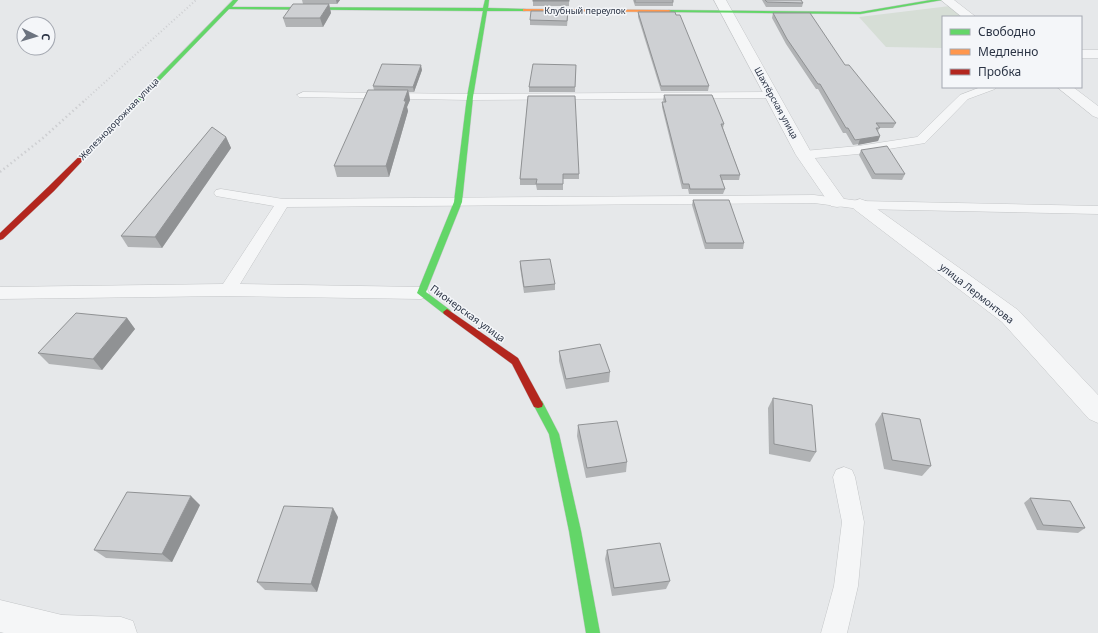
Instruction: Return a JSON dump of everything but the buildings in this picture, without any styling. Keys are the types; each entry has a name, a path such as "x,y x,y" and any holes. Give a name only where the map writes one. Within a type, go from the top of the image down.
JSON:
{"street":[{"name":"Железнодорожная улица","path":"0,237 50,189 236,0"},
{"name":"Пионерская улица","path":"487,0 470,96 458,202 421,293 515,361 554,434 575,531 593,633"},
{"name":"Клубный переулок","path":"228,8 485,10 723,6 860,13 940,0"},
{"path":"947,0 969,16"},
{"name":"Шахтёрская улица","path":"723,6 804,155 837,202"},
{"path":"1082,54 1098,54"},
{"path":"1065,88 1098,113"},
{"name":"улица Лермонтова","path":"860,205 1010,316 1098,412"},
{"path":"0,616 62,631 121,633"}],"lane":[{"path":"804,155 858,150 921,140 964,97 988,88"},
{"path":"303,95 772,95"},
{"path":"221,193 283,203 814,199 860,205 1098,210"},
{"path":"228,290 283,203"},
{"path":"0,293 228,290 421,293"},
{"path":"834,633 846,586 853,522 844,477"}],"shaded area":[{"path":"950,6 965,16 942,16 942,48 886,47 859,17"}],"railway":[{"path":"83,102 196,0"},
{"path":"0,172 43,138 84,101"}],"traffic: fast":[{"path":"101,138 236,0"},
{"path":"447,312 421,293 458,202 470,97 487,0"},
{"path":"669,11 860,13 940,0"},
{"path":"228,8 525,10"},
{"path":"538,404 554,434 575,531 593,633"}],"traffic: slow":[{"path":"525,10 669,11"}],"traffic: jam":[{"path":"0,237 51,189 101,138"},
{"path":"447,312 515,361 538,404"}]}
